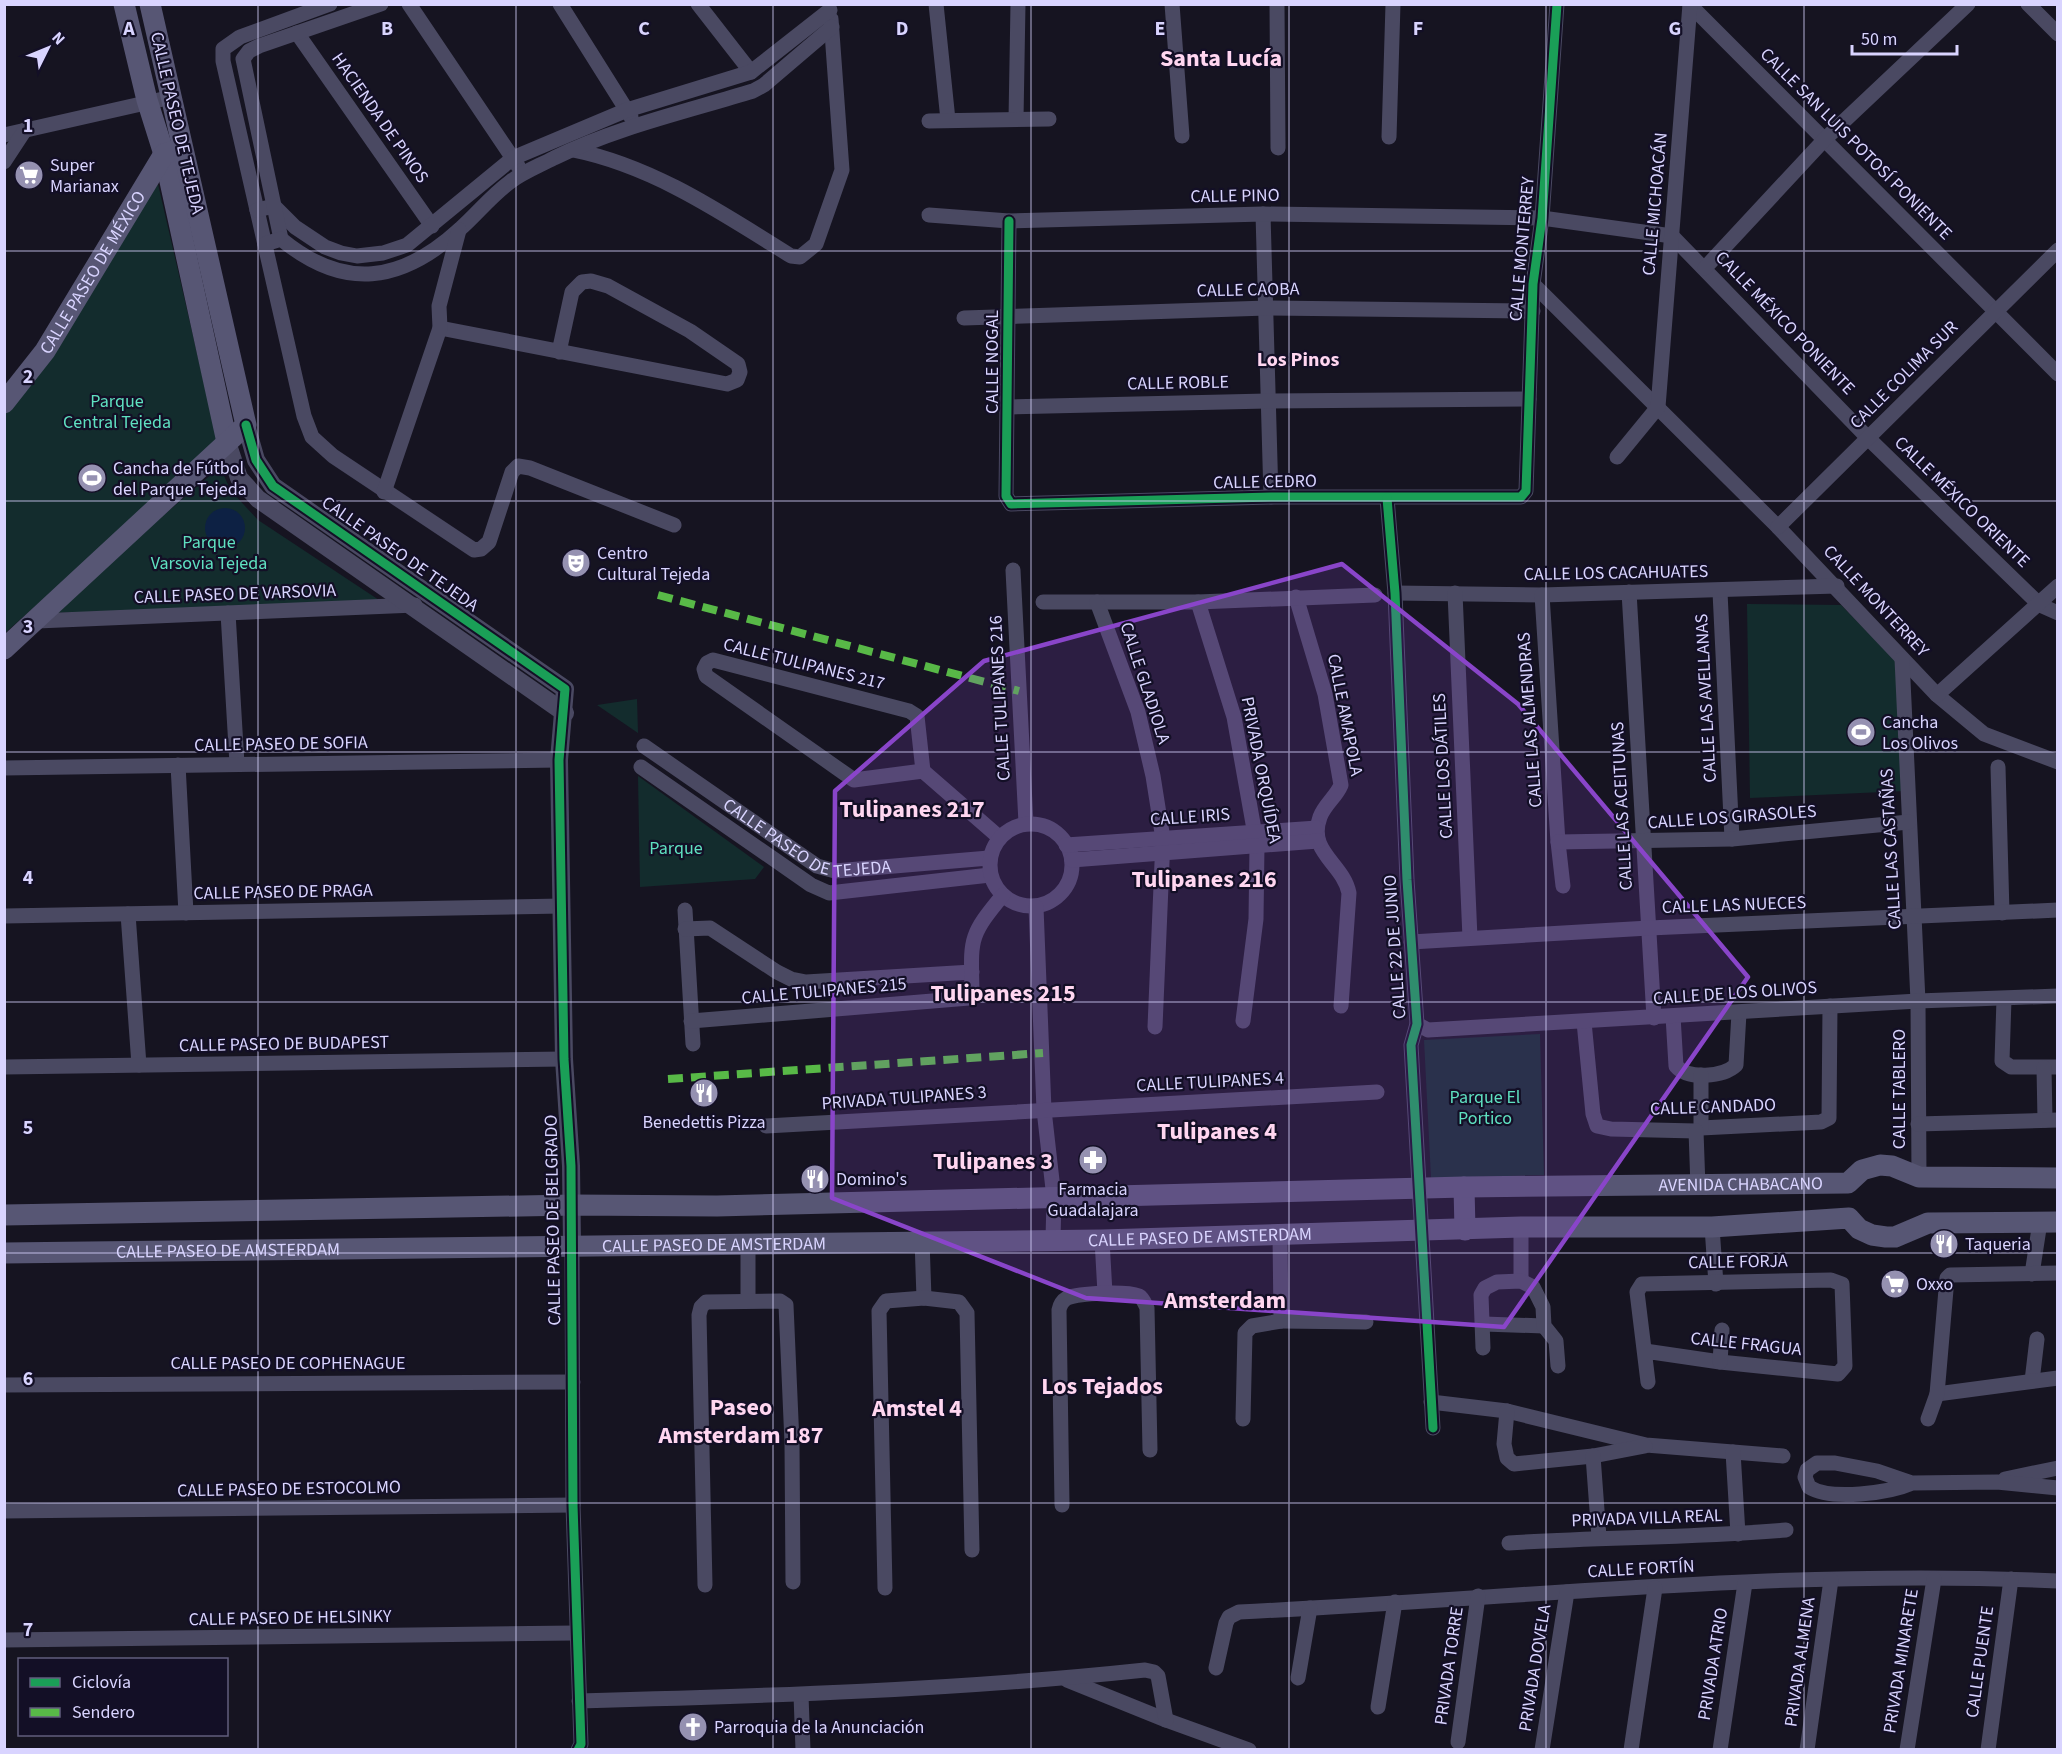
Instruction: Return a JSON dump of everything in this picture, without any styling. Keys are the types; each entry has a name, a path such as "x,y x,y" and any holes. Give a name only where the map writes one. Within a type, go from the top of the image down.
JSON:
{"main road":[{"name":"CALLE PASEO DE TEJEDA","path":"124,4 147,100 172,152 246,425"},
{"name":"CALLE PASEO DE TEJEDA","path":"152,13 171,97 172,152 227,442"},
{"path":"128,25 152,13"},
{"name":"CALLE PASEO DE MÉXICO","path":"4,403 45,351 172,152"},
{"path":"4,649 38,621 246,425"},
{"name":"AVENIDA CHABACANO","path":"1417,1189 1848,1183 1862,1170 1880,1165 1892,1166 1919,1177 2058,1178"},
{"path":"1848,1183 1845,1198 1849,1218 1859,1229 1872,1235 1886,1237 1904,1234 1928,1223 2049,1222"},
{"path":"1464,1187 1465,1230"},
{"name":"CALLE PASEO DE AMSTERDAM","path":"4,1215 572,1205 717,1206 1417,1189"},
{"name":"AVENIDA CHABACANO","path":"1421,1232 1521,1227 1712,1227 1849,1218"},
{"name":"CALLE PASEO DE AMSTERDAM","path":"4,1252 922,1240 1102,1240 1421,1232"}],"street":[{"path":"330,4 240,37 223,49 223,61 304,416 312,436 333,456 384,492 474,550 481,549 489,542 512,471 518,466 530,468 674,525"},
{"path":"381,4 249,51 243,59 243,70 281,239 320,267 358,276 394,271 432,250 459,230 489,199 524,173 571,149 764,85 832,27"},
{"path":"409,4 524,173"},
{"path":"560,4 637,128"},
{"path":"698,4 751,72"},
{"path":"936,4 948,120"},
{"path":"1016,119 1018,4"},
{"path":"1172,4 1182,136"},
{"path":"1276,4 1278,148"},
{"path":"1389,137 1393,4"},
{"name":"CALLE MONTERREY","path":"1523,495 1526,491 1533,284 1542,218 1557,4"},
{"path":"1705,268 1825,139 1968,4"},
{"path":"2028,4 2058,34"},
{"name":"CALLE SAN LUIS POTOSÍ PONIENTE","path":"1690,5 2058,374"},
{"name":"CALLE MICHOACÁN","path":"1658,407 1690,5"},
{"path":"274,206 295,227 325,247 357,256 407,245 513,158 627,110 751,72 830,7"},
{"path":"571,149 606,157 639,169 732,219 791,256 800,257 809,251 820,236 842,170 830,7"},
{"name":"HACIENDA DE PINOS","path":"297,33 432,226"},
{"path":"4,135 147,100 171,97"},
{"path":"929,121 1049,119"},
{"path":"4,162 25,130"},
{"path":"257,210 274,206"},
{"path":"1263,214 1271,497"},
{"name":"CALLE PINO","path":"928,215 1009,221 1263,214 1542,218 1672,236"},
{"name":"CALLE NOGAL","path":"1008,502 1009,221"},
{"path":"384,492 440,328 439,306 459,230"},
{"name":"CALLE MÉXICO PONIENTE","path":"1672,236 1869,439"},
{"path":"265,244 281,239"},
{"name":"CALLE COLIMA SUR","path":"1778,527 2058,250"},
{"path":"440,328 559,352 727,384 737,380 740,372 738,364 690,331 608,286 591,281 582,282 572,292 559,352"},
{"name":"CALLE MONTERREY","path":"1533,284 1837,586 1937,695 1984,734 2058,762"},
{"name":"CALLE CAOBA","path":"964,318 1267,308 1533,311"},
{"name":"CALLE ROBLE","path":"1008,407 1267,401 1529,399"},
{"path":"1617,457 1658,407"},
{"name":"CALLE PASEO DE TEJEDA","path":"246,425 256,460 273,486 565,689"},
{"name":"CALLE MÉXICO ORIENTE","path":"1869,439 2040,605 2058,613"},
{"name":"CALLE PASEO DE TEJEDA","path":"227,442 239,478 258,499 564,713"},
{"name":"CALLE CEDRO","path":"1008,502 1016,505 1271,497 1387,498 1523,495"},
{"name":"CALLE 22 DE JUNIO","path":"1387,498 1395,593 1411,942 1417,1024 1411,1045 1417,1189 1433,1428"},
{"name":"CALLE TULIPANES 216","path":"1013,570 1026,823"},
{"name":"CALLE LOS CACAHUATES","path":"1395,593 1542,595 1629,591 1720,592 1837,586"},
{"path":"1937,695 2040,605 2058,586"},
{"name":"CALLE LAS ACEITUNAS","path":"1629,591 1654,1018"},
{"name":"CALLE LAS AVELLANAS","path":"1720,592 1732,839"},
{"name":"CALLE LOS DÁTILES","path":"1455,593 1470,938"},
{"path":"413,606 430,594"},
{"path":"1043,602 1198,602 1376,595"},
{"name":"CALLE LAS ALMENDRAS","path":"1542,595 1558,842 1563,886"},
{"name":"CALLE AMAPOLA","path":"1296,597 1325,694 1341,785 1326,805 1318,835"},
{"name":"CALLE GLADIOLA","path":"1097,602 1138,712 1154,776 1163,847 1155,1027"},
{"name":"PRIVADA ORQUÍDEA","path":"1198,602 1234,717 1256,839 1256,919 1243,1021"},
{"name":"CALLE PASEO DE VARSOVIA","path":"38,621 413,606"},
{"path":"228,613 237,764"},
{"name":"CALLE LAS CASTAÑAS","path":"1902,659 1918,1001"},
{"name":"CALLE TULIPANES 217","path":"713,660 909,711 917,716 919,723 922,771 854,780 706,676 704,669 707,663 713,660"},
{"name":"CALLE PASEO DE BELGRADO","path":"565,689 559,760 564,1059 572,1205 575,1633 581,1744 578,1749"},
{"name":"CALLE PASEO DE TEJEDA","path":"644,746 818,866 834,871 989,858"},
{"name":"CALLE PASEO DE SOFIA","path":"4,768 559,760"},
{"path":"178,765 186,913"},
{"name":"CALLE PASEO DE TEJEDA","path":"641,767 811,885 829,893 990,875"},
{"path":"1998,767 2002,913"},
{"path":"922,771 1000,838"},
{"name":"CALLE LOS GIRASOLES","path":"1558,842 1732,839 1909,822"},
{"path":"1026,823 1053,830 1066,845 1072,860 1066,887 1055,899 1036,907 1024,906 1003,895 990,875 989,858 1000,838 1006,831 1026,823"},
{"path":"1318,835 1327,860 1346,884 1349,893 1341,1006"},
{"name":"CALLE IRIS","path":"1072,860 1163,847 1318,835"},
{"name":"CALLE IRIS","path":"1066,845 1163,847"},
{"name":"CALLE TULIPANES 215","path":"691,1021 969,998 972,992 971,945 974,932 1003,895"},
{"name":"CALLE PASEO DE PRAGA","path":"4,916 562,906"},
{"path":"1036,907 1044,1110 1054,1198 1053,1239"},
{"name":"CALLE LAS NUECES","path":"1411,942 1649,928 1914,918 2058,909"},
{"path":"685,910 693,1044"},
{"path":"128,914 139,1065"},
{"name":"CALLE TULIPANES 215","path":"685,928 710,928 777,972 806,982 972,972"},
{"name":"CALLE DE LOS OLIVOS","path":"1417,1024 1428,1030 1918,1001 2058,996"},
{"path":"1918,1124 2051,1120 2051,1067 2006,1065 2001,1056 2004,999"},
{"name":"CALLE TABLERO","path":"1918,1001 1919,1177"},
{"name":"CALLE CANDADO","path":"1584,1022 1593,1114 1597,1125 1611,1129 1699,1130 1821,1122 1829,1118 1830,1006"},
{"path":"1673,1016 1674,1058 1682,1071 1701,1075 1727,1071 1737,1062 1739,1013"},
{"name":"CALLE PASEO DE BUDAPEST","path":"4,1067 564,1059"},
{"path":"1698,1186 1701,1075"},
{"name":"CALLE TULIPANES 4","path":"1044,1110 1377,1092"},
{"name":"PRIVADA TULIPANES 3","path":"766,1126 1044,1110"},
{"path":"2032,1274 2049,1222"},
{"path":"1521,1227 1527,1284"},
{"path":"1712,1227 1716,1284"},
{"path":"1280,1235 1281,1321"},
{"path":"922,1240 924,1298"},
{"path":"1102,1240 1105,1293"},
{"path":"748,1243 748,1301"},
{"path":"1928,1419 1937,1394 1947,1278 1950,1275 2058,1274"},
{"name":"CALLE FORJA","path":"1645,1351 1637,1292 1639,1287 1646,1282 1716,1284 1840,1281 1843,1287 1843,1371"},
{"path":"1483,1348 1484,1324 1481,1295 1485,1288 1497,1282 1527,1284 1539,1294 1544,1307 1544,1326 1556,1341 1558,1366"},
{"path":"1062,1505 1059,1310 1067,1298 1105,1293 1139,1296 1147,1308 1150,1450"},
{"path":"885,1588 879,1311 886,1301 924,1298 959,1302 967,1314 972,1551"},
{"path":"705,1586 699,1315 701,1307 706,1302 780,1301 786,1305 793,1582"},
{"path":"1243,1419 1245,1334 1252,1326 1281,1321 1366,1322"},
{"path":"1484,1324 1544,1326"},
{"path":"1720,1362 1722,1330"},
{"path":"2032,1381 2037,1339"},
{"path":"1645,1351 1648,1382"},
{"name":"CALLE FRAGUA","path":"1645,1351 1720,1362 1838,1374 1843,1371"},
{"path":"1937,1394 2058,1378"},
{"name":"CALLE PASEO DE COPHENAGUE","path":"4,1385 573,1382"},
{"path":"1431,1402 1507,1411 1646,1445 1783,1456"},
{"path":"1507,1411 1504,1444 1507,1458 1515,1464 1593,1456 1646,1445"},
{"path":"1733,1452 1738,1534"},
{"path":"1593,1456 1599,1537"},
{"path":"1912,1483 1896,1490 1864,1494 1822,1492 1809,1487 1805,1476 1807,1470 1817,1463 1835,1462 1877,1471 1912,1483 1996,1482 2058,1488"},
{"path":"1996,1482 2035,1471 2058,1468"},
{"name":"CALLE PASEO DE ESTOCOLMO","path":"4,1511 573,1505"},
{"name":"PRIVADA VILLA REAL","path":"1509,1543 1786,1530"},
{"name":"CALLE FORTÍN","path":"1216,1668 1229,1617 1239,1611 1745,1583 1934,1579 2058,1581"},
{"name":"PRIVADA MINARETE","path":"1907,1749 1934,1579"},
{"name":"CALLE PUENTE","path":"1988,1749 2011,1579"},
{"name":"PRIVADA ALMENA","path":"1807,1749 1832,1580"},
{"name":"PRIVADA ATRIO","path":"1720,1749 1745,1583"},
{"path":"1630,1749 1655,1588"},
{"name":"PRIVADA DOVELA","path":"1542,1749 1567,1592"},
{"name":"PRIVADA TORRE","path":"1458,1742 1478,1596"},
{"path":"1378,1707 1395,1602"},
{"path":"1298,1678 1310,1608"},
{"name":"CALLE PASEO DE HELSINKY","path":"4,1640 575,1633"},
{"path":"579,1701 801,1695 1064,1678 1145,1670 1154,1672 1160,1683 1166,1720"},
{"path":"1064,1678 1166,1720 1249,1749"},
{"path":"801,1695 803,1749"}],"highlighted area":[{"path":"1342,564 1518,704 1748,977 1504,1327 1086,1298 832,1198 835,791 984,661"}],"green space":[{"name":"Parque Central Tejeda","path":"158,184 218,444 5,633 5,412"},
{"name":"Parque Varsovia Tejeda","path":"220,467 231,491 258,520 385,604 49,613"},
{"path":"1747,604 1841,605 1898,663 1905,791 1750,798"},
{"path":"637,699 638,733 597,705"},
{"name":"Parque","path":"638,776 764,867 755,879 640,887"},
{"name":"Parque El Portico","path":"1540,1034 1544,1175 1431,1178 1424,1040"}],"water":[{"path":"225,508 233,509 239,514 244,520 244,536 239,542 233,547 225,548 217,547 211,542 206,536 205,528 206,520 211,514 217,509"}],"marked path":[{"path":"658,595 1019,691"},
{"path":"668,1079 1043,1053"}],"cycle path":[{"path":"1009,221 1006,496 1011,504 1271,497 1521,497 1526,491 1533,284 1542,218 1557,4"},
{"path":"246,425 256,460 273,486 565,689 559,760 564,1059 571,1166 573,1505 581,1744 578,1750"},
{"path":"1387,498 1395,593 1407,880 1417,1024 1411,1045 1433,1428"}],"place":[{"name":"Super Marianax","path":"29,175"},
{"name":"Cancha de Fútbol del Parque Tejeda","path":"92,478"},
{"name":"Centro Cultural Tejeda","path":"576,563"},
{"name":"Cancha Los Olivos","path":"1861,732"},
{"name":"Benedettis Pizza","path":"704,1093"},
{"name":"Farmacia Guadalajara","path":"1093,1160"},
{"name":"Domino's","path":"815,1179"},
{"name":"Taqueria","path":"1944,1244"},
{"name":"Oxxo","path":"1895,1284"},
{"name":"Parroquia de la Anunciación","path":"693,1727"}],"district":[{"name":"Santa Lucía","path":"1221,58"},
{"name":"Los Pinos","path":"1298,360"},
{"name":"Tulipanes 217","path":"912,809"},
{"name":"Tulipanes 216","path":"1204,879"},
{"name":"Tulipanes 215","path":"1003,993"},
{"name":"Tulipanes 4","path":"1217,1131"},
{"name":"Tulipanes 3","path":"993,1161"},
{"name":"Amsterdam","path":"1225,1300"},
{"name":"Los Tejados","path":"1102,1386"},
{"name":"Amstel 4","path":"917,1408"},
{"name":"Paseo Amsterdam 187","path":"741,1421"}]}
